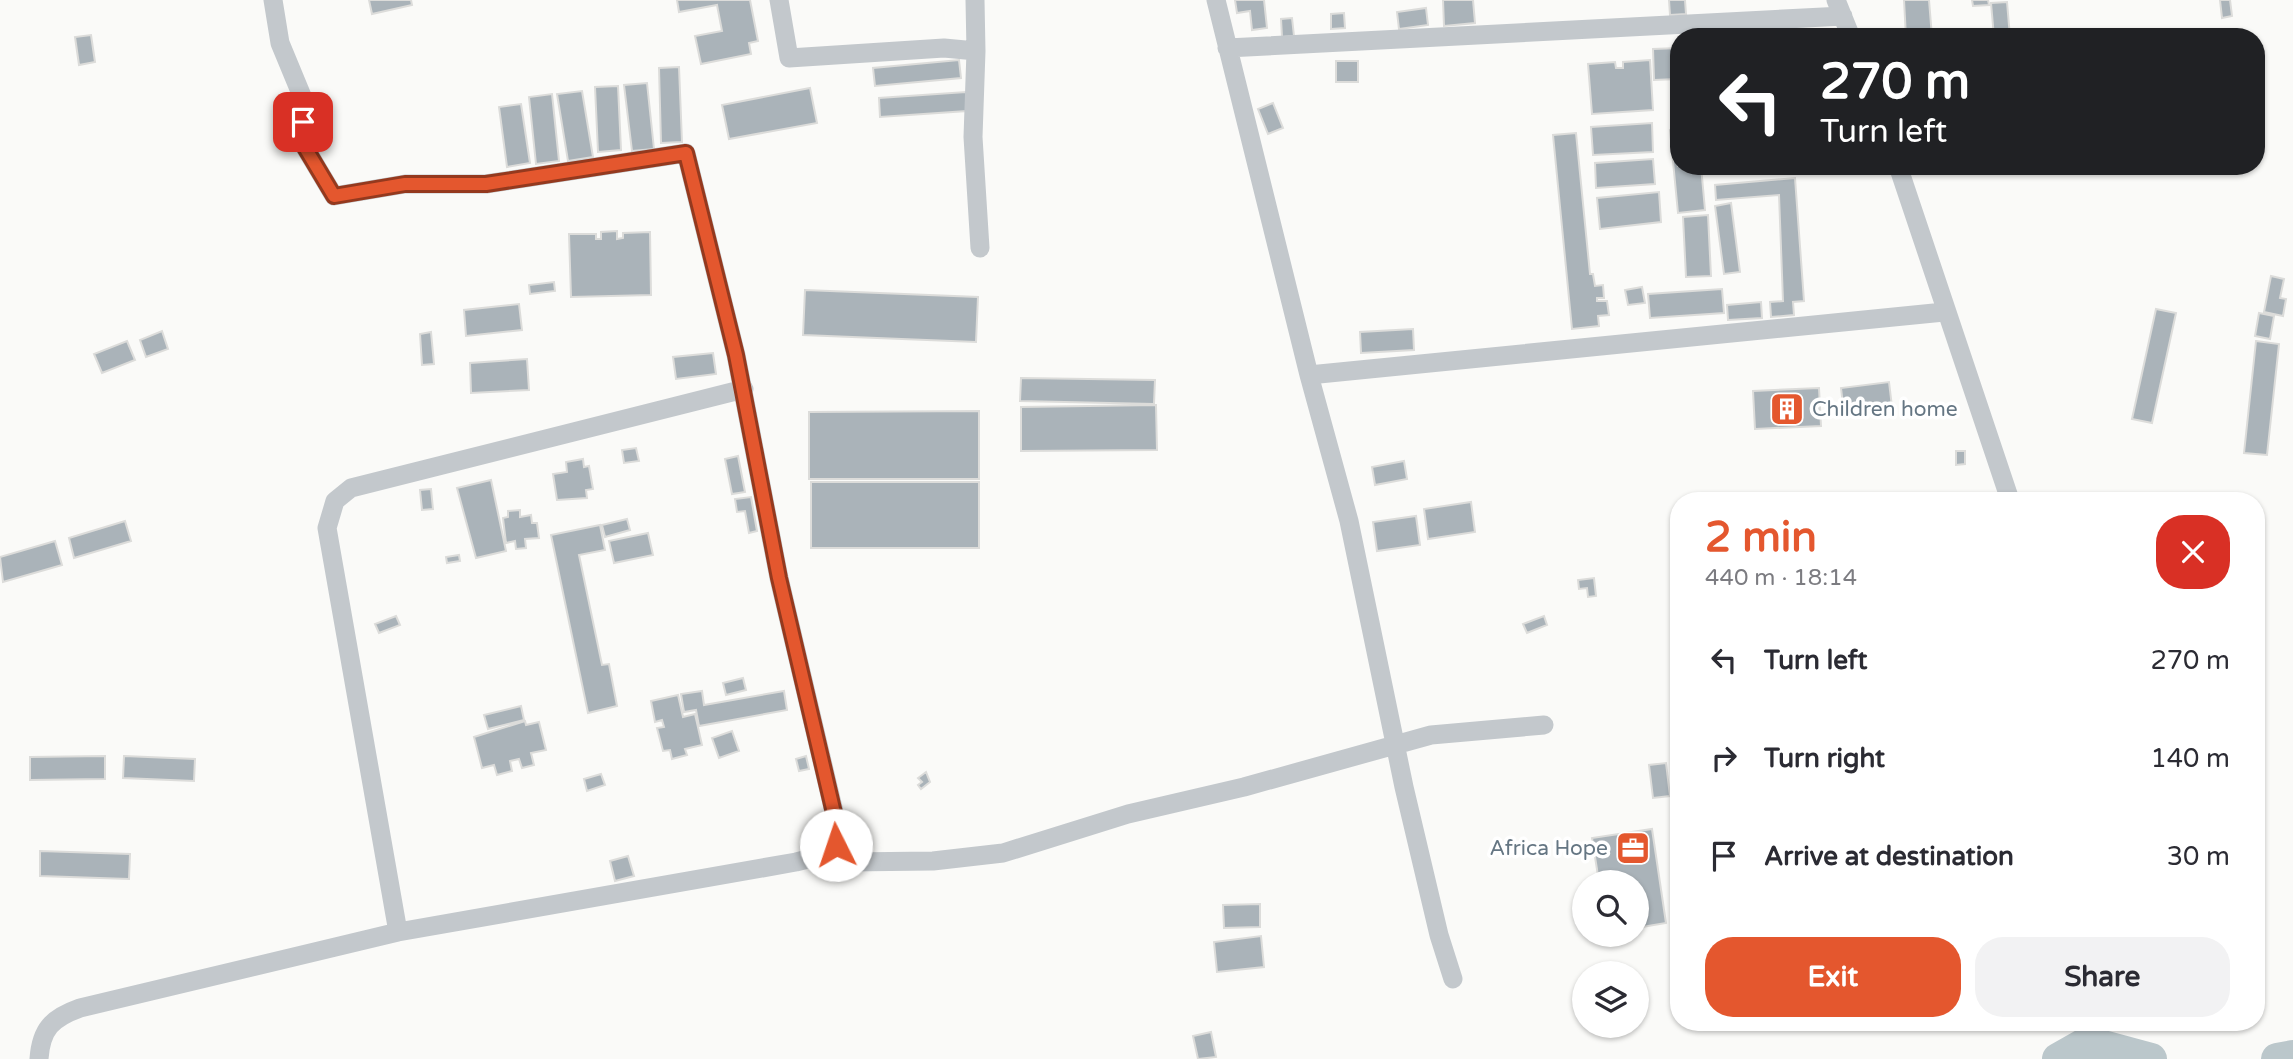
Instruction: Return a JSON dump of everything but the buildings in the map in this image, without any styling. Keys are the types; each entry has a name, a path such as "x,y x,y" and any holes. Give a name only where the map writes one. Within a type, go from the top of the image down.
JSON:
{"street":[{"path":"273,0 280,43 304,101 303,144 334,196 405,184 486,184 686,153 744,389 779,578 834,813 834,850 847,862 933,861 1003,853 1128,814 1244,786 1431,735 1544,724"},
{"path":"779,0 789,58 944,48 976,51"},
{"path":"975,0 973,137 980,248"},
{"path":"1216,0 1309,375 1349,521 1438,935 1454,979"},
{"path":"1227,48 1840,8 1848,28"},
{"path":"1901,175 1944,312 2007,492"},
{"path":"1309,375 1944,312"},
{"path":"398,932 327,528 335,501 351,488 744,389"},
{"path":"39,1059 40,1043 50,1023 61,1014 80,1007 398,932 796,862 834,850"}],"waterway":[{"path":"2058,1059 2088,1042 2151,1059"},
{"path":"2277,1059 2293,1056"}],"place":[{"name":"Children home","path":"1787,409"},
{"name":"Africa Hope","path":"1633,848"}],"route":[{"path":"303,122 303,144 334,196 369,193 405,184 486,184 686,153 744,389 779,578 834,813 836,845"}]}
